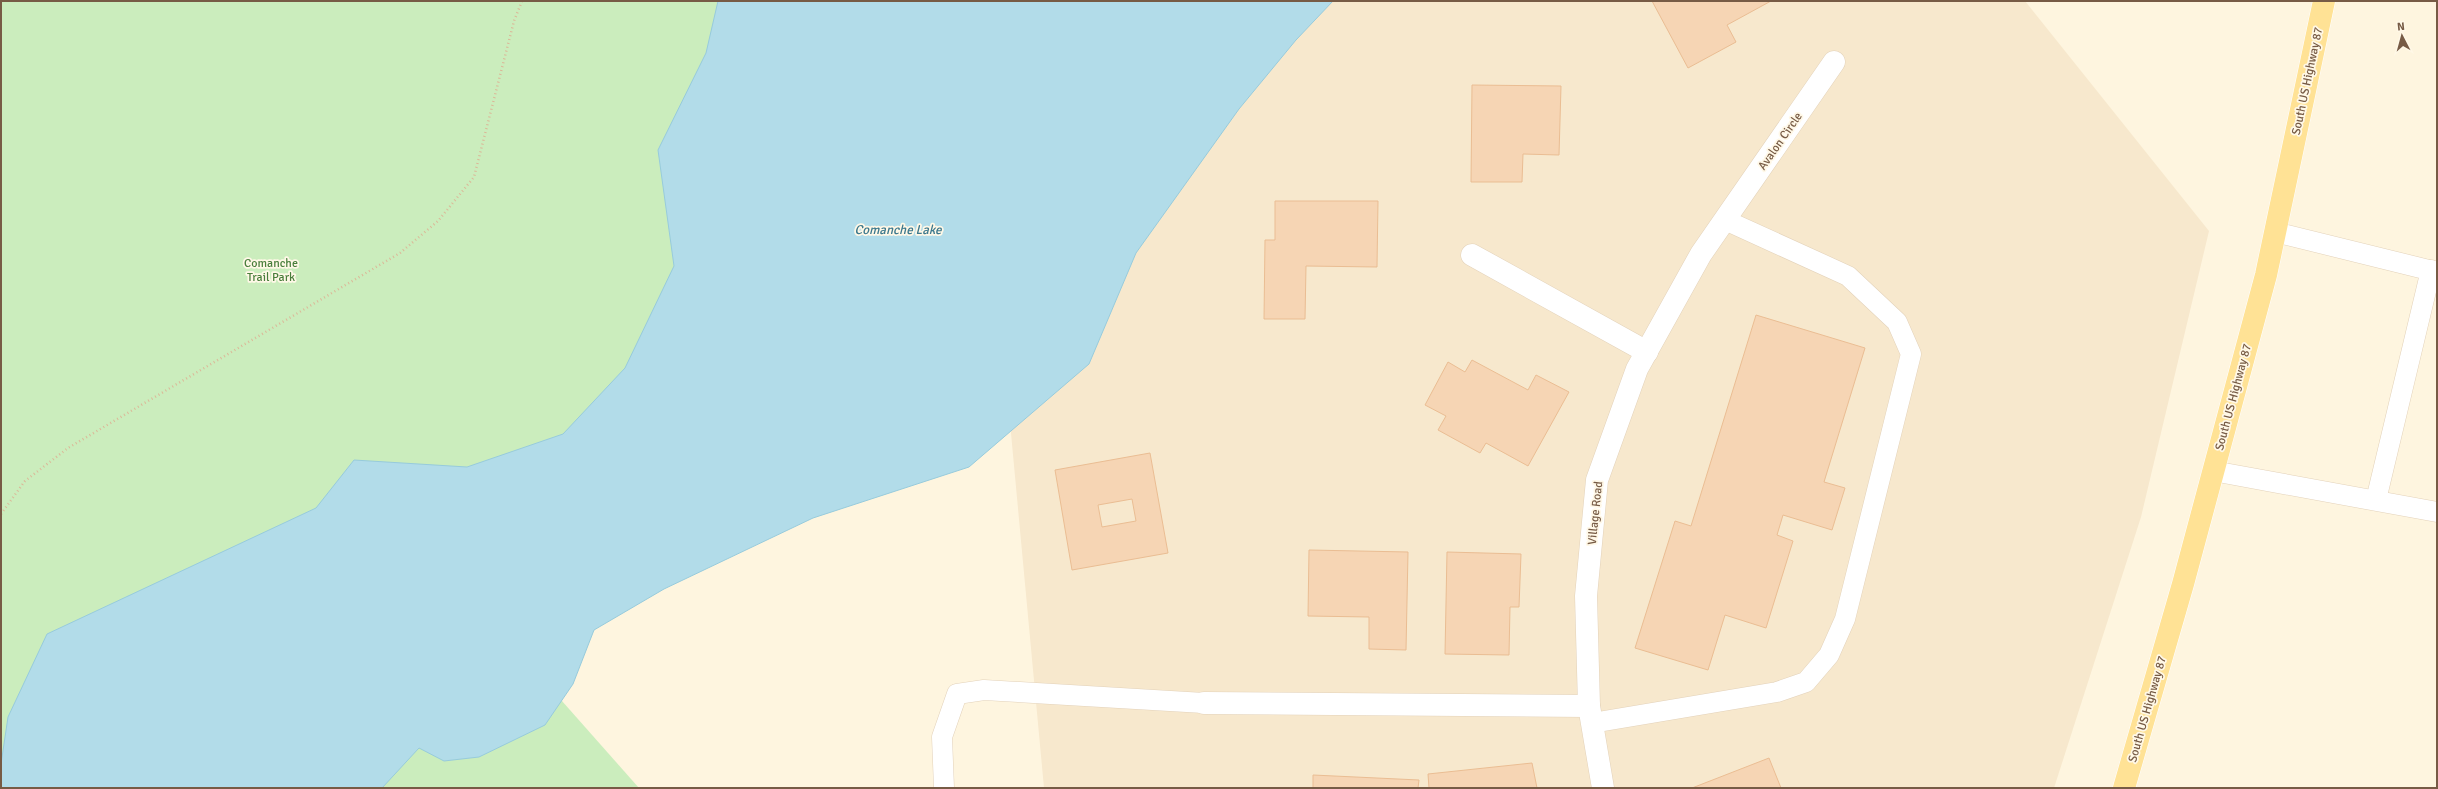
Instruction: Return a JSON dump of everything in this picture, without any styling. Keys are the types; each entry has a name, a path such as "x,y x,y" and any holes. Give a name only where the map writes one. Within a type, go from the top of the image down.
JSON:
{"main road":[{"name":"South US Highway 87","path":"2124,788 2213,471 2276,232 2324,1"}],"street":[{"name":"Avalon Circle","path":"1726,220 1834,62"},
{"name":"Village Road","path":"1603,788 1591,715 1586,596 1597,480 1637,369 1701,254 1726,220"},
{"path":"1472,255 1647,352"},
{"path":"1204,703 1591,715"}],"lane":[{"path":"1591,715 1777,692 1806,682 1829,655 1845,619 1911,354 1897,322 1848,276 1726,220"},
{"path":"2276,232 2434,271 2384,502"},
{"path":"2213,471 2437,512"},
{"path":"944,788 942,737 957,694 984,690 1204,703"}],"path":[{"path":"1,514 25,481 68,448 400,253 438,221 474,177 514,21 522,1"}],"shaded area":[{"path":"1281,1 2025,1 2209,231 2141,517 2054,788 1044,788 1008,401"}],"green space":[{"name":"Comanche Trail Park","path":"1,1 809,1 702,356 1,788"},
{"path":"501,632 639,788 288,788"}],"water":[{"name":"Comanche Lake","path":"718,1 1333,1 1296,40 1239,109 1136,253 1089,364 969,467 813,518 664,589 594,630 573,684 545,725 479,757 444,761 419,748 382,788 1,788 1,764 8,717 47,634 316,508 354,460 467,467 563,434 625,368 674,266 658,150 706,53"}],"building":[{"path":"1652,1 1771,1 1727,25 1736,42 1688,68"},
{"path":"1472,85 1561,86 1559,155 1523,154 1522,182 1471,182"},
{"path":"1275,201 1378,201 1377,267 1306,266 1305,319 1264,319 1265,240 1275,240"},
{"path":"1756,315 1865,348 1824,482 1845,488 1832,530 1783,515 1777,535 1793,541 1766,628 1725,615 1708,670 1635,648 1675,521 1691,526"},
{"path":"1472,360 1528,390 1536,375 1569,392 1528,466 1486,443 1480,453 1438,430 1446,416 1425,405 1448,362 1465,372"},
{"path":"1150,453 1168,553 1072,570 1055,470","holes":["1132,499 1136,521 1102,527 1098,505"]},
{"path":"1309,550 1408,552 1406,650 1369,649 1369,617 1308,616"},
{"path":"1447,552 1521,554 1519,607 1510,607 1509,655 1445,654"},
{"path":"1769,758 1781,788 1692,788"},
{"path":"1532,763 1537,788 1429,788 1428,774"},
{"path":"1313,775 1419,780 1418,788 1313,788"}]}
